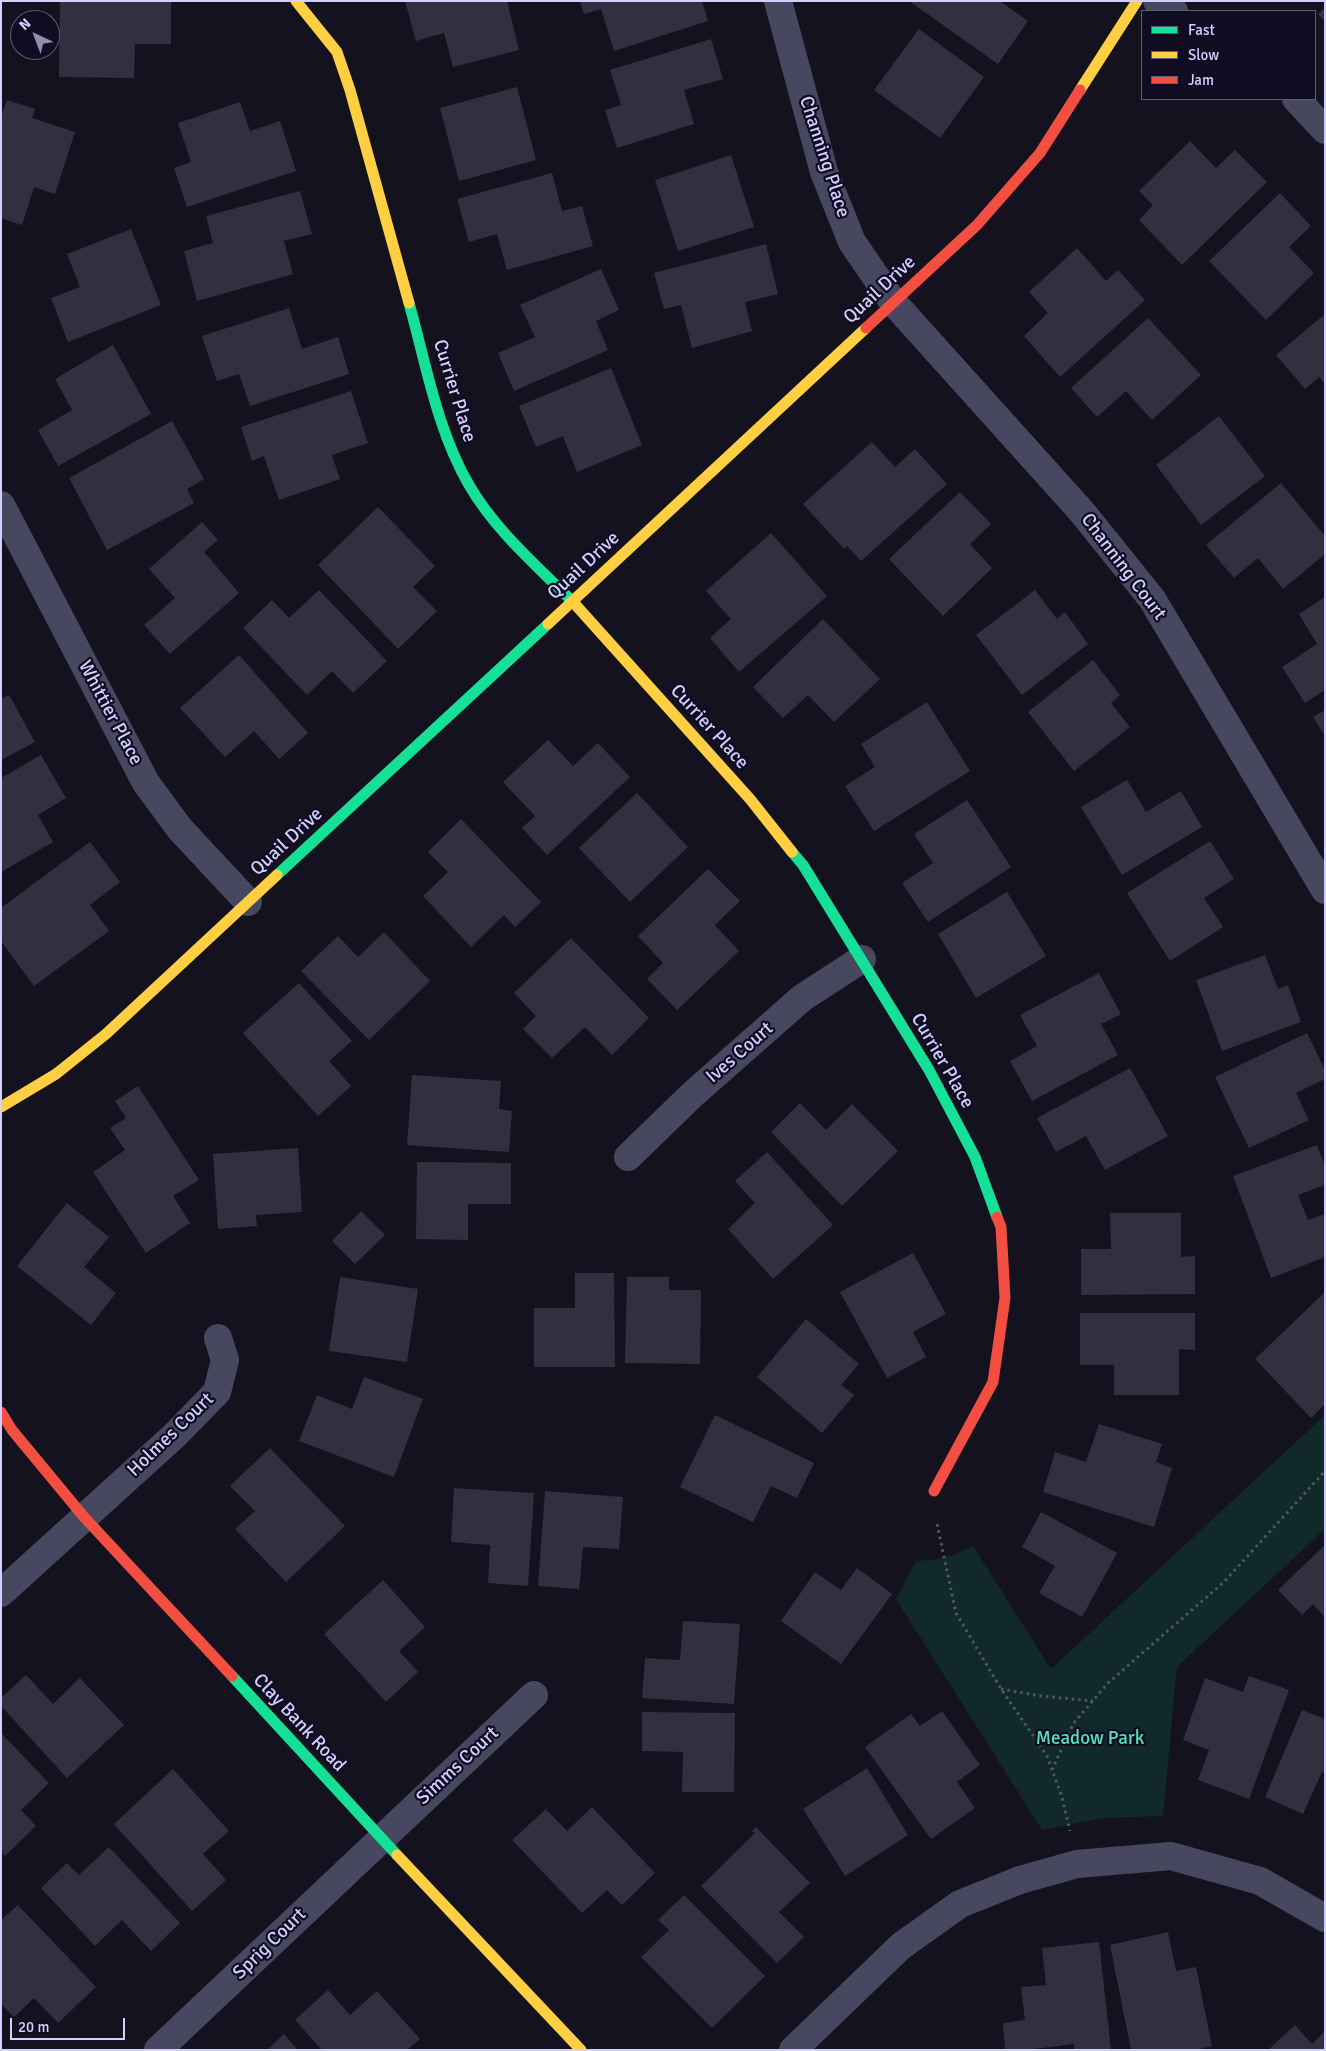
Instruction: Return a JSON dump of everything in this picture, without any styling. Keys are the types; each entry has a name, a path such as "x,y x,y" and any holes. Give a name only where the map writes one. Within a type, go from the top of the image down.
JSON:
{"street":[{"name":"Currier Place","path":"296,1 337,52 350,90 445,434 469,485 508,538 572,601 750,798 803,865 929,1070 975,1157 1000,1227 1005,1298 992,1382 934,1491"},
{"name":"Channing Place","path":"778,1 824,172 852,242 892,302"},
{"name":"Quail Drive","path":"1,1106 56,1074 106,1034 977,225 1040,153 1138,1"},
{"path":"1157,1 1172,10"},
{"path":"1297,100 1325,130"},
{"name":"Channing Court","path":"892,302 1082,512 1152,599 1325,890"},
{"name":"Whittier Place","path":"1,504 146,783 180,829 248,902"},
{"name":"Ives Court","path":"628,1157 693,1094 802,998 862,959"},
{"name":"Holmes Court","path":"1,1593 175,1435 217,1392 225,1360 218,1338"},
{"name":"Clay Bank Road","path":"1,1412 12,1430 84,1517 381,1838 581,2050"},
{"name":"Simms Court","path":"381,1838 534,1695"},
{"name":"Sprig Court","path":"158,2050 381,1838"},
{"path":"793,2050 901,1946 960,1904 1020,1880 1077,1864 1171,1856 1260,1881 1325,1918"}],"path":[{"path":"1052,1770 1073,1724 1108,1683 1224,1582 1325,1471"},
{"path":"934,1491 938,1531 956,1613 1001,1689 1046,1756 1062,1797 1077,1864"},
{"path":"1001,1689 1092,1701"}],"green space":[{"name":"Meadow Park","path":"1325,1415 1325,1529 1177,1667 1163,1816 1103,1818 1042,1830 896,1599 916,1561 946,1557 973,1546 1051,1669"}],"building":[{"path":"60,1 171,1 171,44 135,44 134,78 59,77"},
{"path":"405,1 507,1 519,50 453,67 444,33 416,41"},
{"path":"580,1 702,1 708,21 614,51 601,9 584,14"},
{"path":"909,1 1000,1 1028,21 998,64"},
{"path":"1325,8 1325,22 1318,14"},
{"path":"919,29 984,77 940,138 874,90"},
{"path":"711,39 723,79 684,90 694,124 617,148 605,110 621,105 610,70"},
{"path":"517,87 536,160 459,181 440,108"},
{"path":"7,100 35,109 32,118 75,132 55,194 34,187 22,225 1,218 1,117"},
{"path":"240,102 250,131 280,121 296,171 187,207 174,168 191,162 178,123"},
{"path":"1190,141 1216,168 1235,150 1267,182 1182,265 1139,220 1153,205 1139,191"},
{"path":"731,155 754,227 678,251 655,180"},
{"path":"552,173 562,211 582,206 593,246 507,270 497,234 469,242 457,199"},
{"path":"300,191 312,234 284,241 293,274 197,301 184,251 213,243 206,216"},
{"path":"1280,193 1311,226 1289,247 1314,273 1266,320 1209,261"},
{"path":"131,229 161,305 68,342 51,298 80,287 67,254"},
{"path":"766,244 778,294 745,302 752,331 692,348 681,305 664,309 654,273"},
{"path":"1077,248 1106,281 1118,270 1145,300 1060,377 1024,336 1048,313 1029,292"},
{"path":"601,269 619,310 596,321 608,350 514,391 498,353 535,337 520,305"},
{"path":"289,308 302,349 338,337 349,374 250,406 239,374 217,381 202,336"},
{"path":"1325,314 1325,384 1319,377 1305,389 1276,355"},
{"path":"1148,318 1201,375 1152,420 1126,391 1097,417 1071,388"},
{"path":"113,345 151,414 58,466 38,430 72,410 55,379"},
{"path":"611,368 642,445 577,472 563,436 536,447 519,406"},
{"path":"351,391 368,443 332,455 340,479 279,500 264,456 252,461 241,427"},
{"path":"1219,416 1265,476 1201,525 1156,465"},
{"path":"172,421 204,479 187,489 194,503 107,550 69,478"},
{"path":"872,442 895,467 915,449 947,484 861,561 847,546 844,549 803,504"},
{"path":"1281,483 1325,536 1325,554 1283,589 1258,558 1234,578 1206,545"},
{"path":"960,492 991,524 970,544 992,568 943,616 889,559"},
{"path":"378,507 435,566 413,587 437,611 398,649 318,565"},
{"path":"202,522 218,540 204,552 239,593 170,654 144,625 175,598 149,569"},
{"path":"771,533 827,596 739,672 710,638 731,619 706,591"},
{"path":"319,590 387,661 353,693 332,671 307,695 243,628 272,600 289,618"},
{"path":"1035,590 1057,619 1065,612 1088,644 1022,695 976,635"},
{"path":"1325,597 1325,690 1305,703 1282,667 1317,644 1299,614"},
{"path":"823,619 880,679 834,722 808,695 783,718 753,687"},
{"path":"239,655 308,733 279,759 254,731 225,757 180,708"},
{"path":"1093,660 1120,695 1111,703 1130,727 1074,771 1028,712"},
{"path":"9,695 35,742 1,760 1,699"},
{"path":"927,702 970,771 874,831 845,786 875,767 861,744"},
{"path":"1325,710 1325,736 1313,717"},
{"path":"548,740 573,766 598,743 630,777 547,855 522,828 535,816 503,782"},
{"path":"41,755 66,798 38,815 53,842 1,872 1,778"},
{"path":"1127,780 1146,812 1181,791 1202,827 1122,875 1081,807"},
{"path":"637,793 688,847 630,902 579,848"},
{"path":"967,800 1011,867 928,922 902,883 933,863 914,834"},
{"path":"461,819 541,902 515,927 504,915 471,947 423,896 448,872 428,852"},
{"path":"1210,841 1234,879 1204,898 1223,927 1170,961 1127,893"},
{"path":"90,842 120,882 90,905 109,931 34,986 1,941 1,908"},
{"path":"708,869 740,901 715,925 739,951 677,1010 647,979 663,963 638,936"},
{"path":"1007,892 1046,956 976,998 938,934"},
{"path":"384,932 430,981 369,1040 301,971 338,936 358,957"},
{"path":"571,938 649,1018 612,1055 585,1027 552,1058 523,1029 536,1016 514,993"},
{"path":"1265,955 1278,989 1288,985 1301,1022 1222,1051 1196,980"},
{"path":"1099,973 1121,1014 1101,1024 1118,1055 1032,1101 1010,1061 1037,1046 1020,1015"},
{"path":"299,983 352,1041 329,1061 351,1086 318,1116 243,1033"},
{"path":"1307,1033 1325,1070 1325,1079 1296,1093 1309,1120 1249,1148 1215,1077"},
{"path":"1130,1068 1168,1136 1105,1170 1086,1136 1056,1152 1037,1118"},
{"path":"412,1075 501,1081 499,1109 512,1111 509,1152 407,1145"},
{"path":"138,1086 199,1180 173,1196 190,1223 146,1253 93,1172 125,1150 110,1128 126,1118 115,1101"},
{"path":"800,1103 826,1130 852,1104 898,1151 842,1206 771,1132"},
{"path":"1317,1145 1325,1166 1325,1185 1298,1195 1308,1220 1325,1214 1325,1257 1271,1278 1233,1176"},
{"path":"298,1148 302,1212 256,1215 257,1226 218,1229 213,1154"},
{"path":"767,1152 833,1225 773,1279 728,1229 755,1203 735,1181"},
{"path":"417,1162 511,1163 511,1204 468,1204 468,1240 416,1239"},
{"path":"67,1203 109,1237 84,1267 116,1293 91,1325 17,1266"},
{"path":"361,1211 385,1235 355,1264 332,1241"},
{"path":"1110,1213 1181,1213 1181,1257 1195,1256 1195,1294 1081,1295 1081,1249 1111,1249"},
{"path":"913,1253 946,1314 913,1332 926,1357 887,1378 840,1292"},
{"path":"575,1273 614,1273 615,1367 534,1367 534,1308 575,1308"},
{"path":"340,1277 418,1289 407,1362 329,1351"},
{"path":"627,1277 669,1277 669,1290 701,1290 700,1364 625,1363"},
{"path":"1325,1292 1325,1404 1311,1418 1255,1359"},
{"path":"1080,1313 1195,1313 1195,1350 1179,1349 1179,1395 1114,1395 1114,1365 1080,1365"},
{"path":"806,1319 859,1364 841,1385 854,1395 822,1433 757,1377"},
{"path":"364,1377 423,1399 394,1477 299,1441 317,1395 352,1409"},
{"path":"715,1415 814,1463 797,1498 771,1486 753,1522 680,1487"},
{"path":"1099,1424 1162,1444 1156,1462 1172,1468 1154,1527 1043,1492 1055,1452 1086,1462"},
{"path":"270,1448 345,1526 286,1582 235,1529 255,1511 230,1486"},
{"path":"454,1488 534,1493 528,1586 488,1583 490,1545 451,1542"},
{"path":"545,1491 623,1497 619,1549 583,1547 579,1589 538,1586"},
{"path":"1041,1512 1117,1553 1082,1617 1039,1593 1055,1566 1022,1547"},
{"path":"1325,1545 1325,1617 1313,1604 1302,1615 1278,1590"},
{"path":"857,1568 892,1594 841,1664 781,1621 815,1572 841,1590"},
{"path":"383,1580 425,1627 399,1651 418,1672 386,1702 324,1634"},
{"path":"683,1621 740,1624 734,1704 642,1698 645,1658 680,1660"},
{"path":"26,1675 53,1704 80,1678 124,1725 67,1778 1,1706 1,1698"},
{"path":"1249,1676 1289,1690 1249,1799 1198,1780 1209,1750 1183,1740 1205,1678 1243,1692"},
{"path":"1302,1710 1325,1719 1325,1773 1322,1772 1303,1814 1265,1797"},
{"path":"942,1711 980,1765 957,1782 975,1808 931,1839 865,1747 911,1714 920,1726"},
{"path":"642,1712 735,1713 734,1792 682,1792 683,1752 642,1751"},
{"path":"1,1733 49,1783 21,1810 36,1826 5,1856 1,1851"},
{"path":"867,1768 908,1835 845,1876 803,1809"},
{"path":"173,1769 229,1831 203,1854 226,1880 192,1911 114,1824"},
{"path":"592,1807 655,1873 622,1905 607,1890 582,1913 512,1840 546,1809 567,1831"},
{"path":"756,1827 810,1883 779,1912 804,1937 777,1963 701,1886 755,1833 752,1831"},
{"path":"109,1847 180,1923 151,1951 122,1920 95,1946 41,1888 67,1863 79,1875"},
{"path":"684,1895 765,1976 712,2028 641,1957 669,1930 658,1920"},
{"path":"18,1905 96,1987 58,2023 34,1998 14,2017 1,2004 1,1920"},
{"path":"1168,1932 1176,1971 1196,1967 1212,2046 1196,2050 1131,2050 1110,1945"},
{"path":"1099,1942 1111,2050 1074,2050 1074,2044 1026,2050 1005,2050 1003,2023 1025,2020 1021,1987 1046,1985 1042,1948"},
{"path":"328,1990 350,2015 377,1991 420,2039 407,2050 322,2050 295,2020"},
{"path":"1295,2025 1312,2044 1325,2031 1325,2050 1268,2050"},
{"path":"284,2034 298,2050 267,2050"}],"traffic: fast":[{"path":"409,303 440,419 458,464 469,485 479,501 504,532 573,602"},
{"path":"277,875 548,624"},
{"path":"792,852 803,865 929,1070 975,1157 997,1217"},
{"path":"232,1676 397,1855"}],"traffic: slow":[{"path":"296,1 337,52 350,90 409,303"},
{"path":"1080,90 1137,1"},
{"path":"548,624 866,328"},
{"path":"573,602 750,799 792,852"},
{"path":"1,1107 56,1074 106,1034 277,875"},
{"path":"397,1855 581,2050"}],"traffic: jam":[{"path":"866,328 977,225 1040,153 1080,90"},
{"path":"934,1491 993,1382 1005,1298 1001,1227 997,1217"},
{"path":"1,1412 12,1430 84,1517 232,1676"}]}
